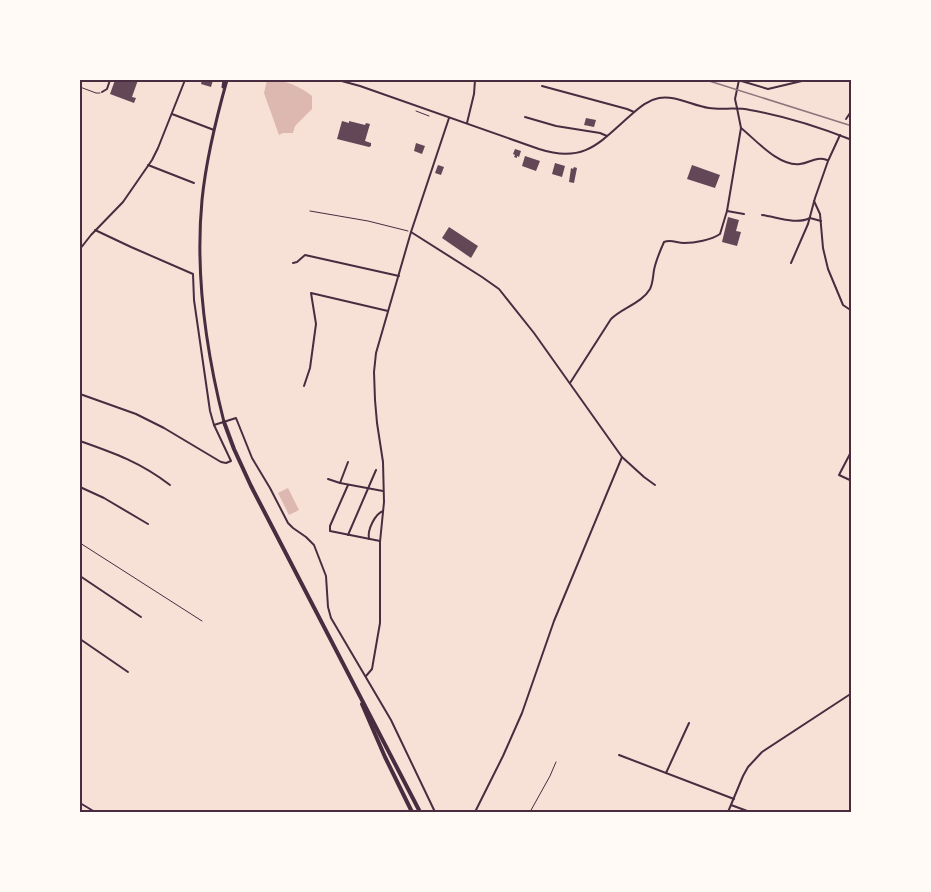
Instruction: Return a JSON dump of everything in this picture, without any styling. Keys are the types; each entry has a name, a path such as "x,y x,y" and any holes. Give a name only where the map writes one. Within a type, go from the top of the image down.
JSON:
{"highway":[{"path":"224,422 242,467 420,813"},
{"path":"360,697 366,716 412,812"}],"main road":[{"path":"224,422 209,354 200,253 202,200 226,80"}],"street":[{"path":"102,92 107,89 110,80"},
{"path":"80,249 123,202 148,165 158,148 185,80"},
{"path":"338,80 558,154 568,154 594,147 650,101 666,98 708,108 748,109 852,140"},
{"path":"345,80 353,84"},
{"path":"467,123 475,80"},
{"path":"570,383 611,319 651,287 664,242 670,240 691,243 718,236 722,230 741,128 735,99 738,80 768,89 806,80"},
{"path":"542,86 634,112"},
{"path":"846,119 852,110"},
{"path":"172,114 215,130"},
{"path":"366,676 374,664 380,623 380,542 384,491 383,462 377,423 375,354 411,232 449,117"},
{"path":"525,117 607,136"},
{"path":"741,128 769,152 785,162 800,164 818,159 828,161"},
{"path":"791,263 810,218 828,161 840,135"},
{"path":"148,165 194,183"},
{"path":"814,201 821,221 828,269 843,305 852,311"},
{"path":"727,211 744,214"},
{"path":"762,215 797,221 810,218 821,221"},
{"path":"80,394 136,414 220,462 231,461 210,411 194,300 193,274 95,230"},
{"path":"411,232 499,290 534,333 622,457 655,484"},
{"path":"292,262 297,262 305,255 399,276"},
{"path":"304,386 310,368 316,324 311,293 388,311"},
{"path":"214,425 236,418 252,458 288,523 314,545 326,576 331,618 391,720 435,813"},
{"path":"80,441 130,459 155,473 170,485"},
{"path":"852,450 839,475 852,481"},
{"path":"475,813 522,713 554,621 622,457"},
{"path":"340,483 348,462"},
{"path":"348,535 376,470"},
{"path":"328,479 384,491"},
{"path":"348,485 329,529 331,532 380,542"},
{"path":"80,487 104,498 148,524"},
{"path":"369,538 368,532 378,513 383,511"},
{"path":"80,576 141,618"},
{"path":"80,639 128,672"},
{"path":"728,813 748,767 762,752 852,693"},
{"path":"666,773 688,723"},
{"path":"619,755 734,799"},
{"path":"80,803 95,813"},
{"path":"731,805 750,813"}],"lane":[{"path":"80,87 96,93 102,92"},
{"path":"310,211 368,221 411,232"},
{"path":"530,813 556,762"}],"path":[{"path":"416,111 429,116"},
{"path":"80,543 202,621"}],"shaded area":[{"path":"267,80 291,84 312,96 312,109 295,126 293,133 279,135 264,93"},
{"path":"288,488 299,510 289,515 278,493"}],"building":[{"path":"115,80 138,80 132,97 136,98 134,103 110,94"},
{"path":"202,80 213,80 211,87 201,84"},
{"path":"586,118 596,120 594,127 584,125"},
{"path":"342,121 370,124 365,141 371,143 371,146 337,139"},
{"path":"416,143 425,146 422,154 414,151"},
{"path":"515,149 521,151 517,158 513,154"},
{"path":"525,156 540,161 536,171 522,166"},
{"path":"555,163 565,166 562,177 552,174"},
{"path":"438,165 444,167 441,175 435,173"},
{"path":"692,165 720,175 715,188 687,179"},
{"path":"571,168 577,168 574,183 569,182"},
{"path":"728,217 739,220 736,231 741,232 737,246 722,242"},
{"path":"449,227 478,246 471,258 442,238"}],"railway":[{"path":"706,80 852,126"}]}
